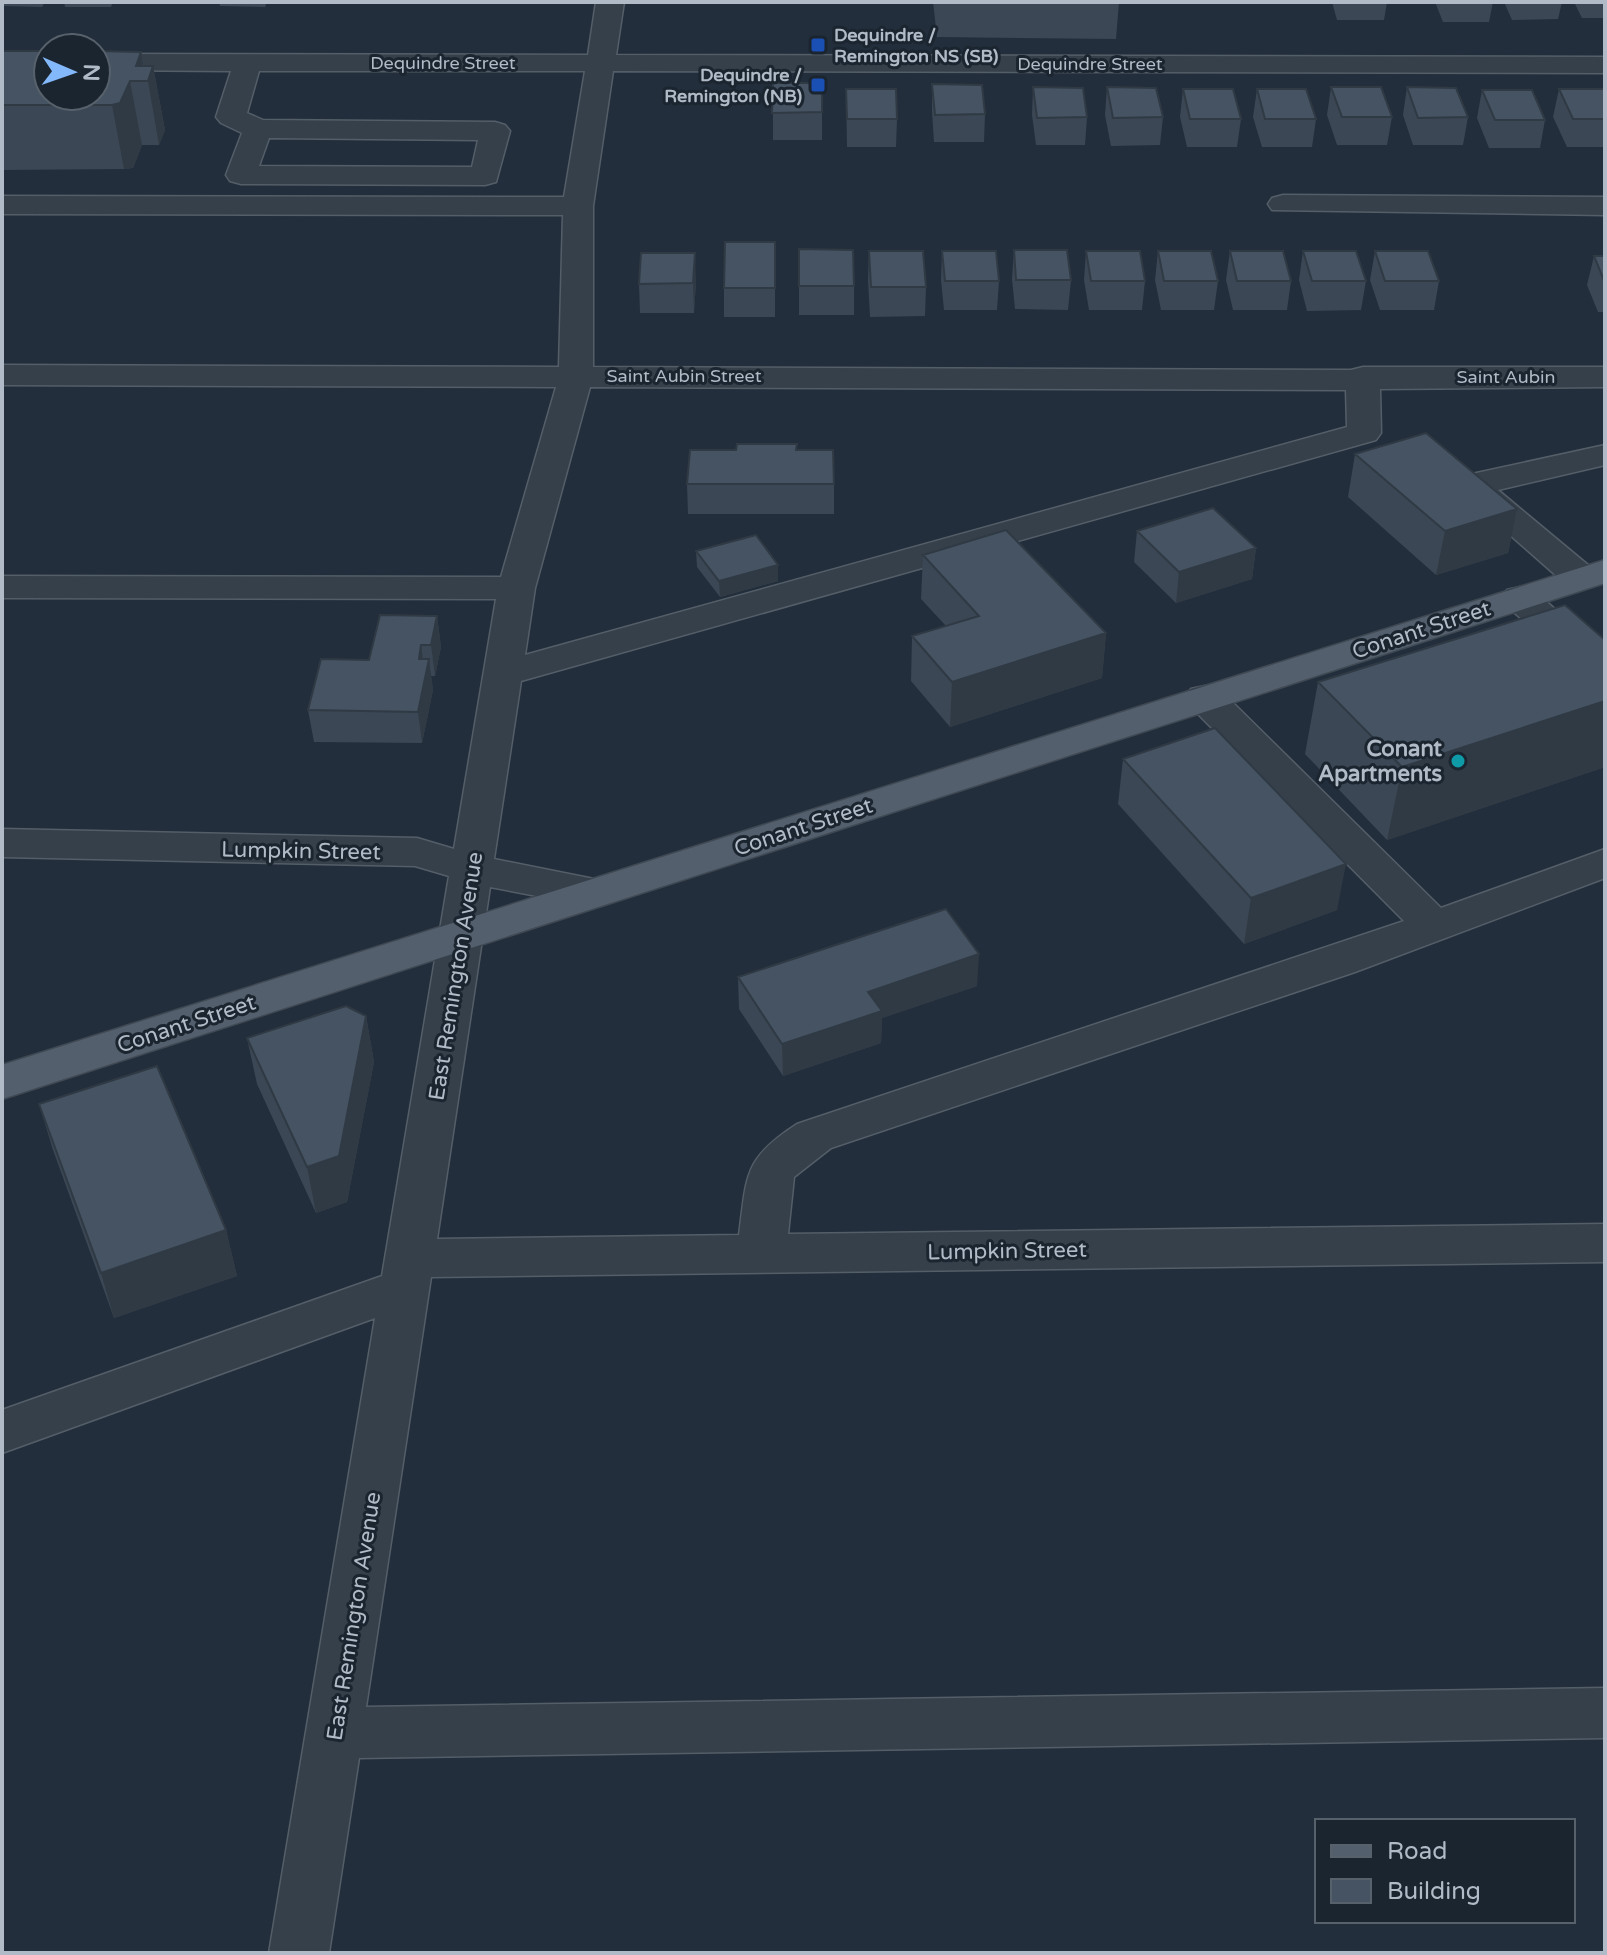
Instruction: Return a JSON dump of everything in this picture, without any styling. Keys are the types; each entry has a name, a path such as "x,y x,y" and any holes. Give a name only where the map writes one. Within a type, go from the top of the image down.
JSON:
{"main road":[{"name":"Conant Street","path":"2,1082 1593,575"}],"street":[{"name":"East Remington Avenue","path":"299,1953 516,588 576,376 578,206 610,2"},
{"name":"Dequindre Street","path":"112,62 1605,65"},
{"path":"248,62 231,117 258,129 495,131 485,176 241,175 258,129"},
{"path":"1283,204 1605,206"},
{"path":"2,205 578,206"},
{"name":"Saint Aubin Street","path":"2,375 1363,378"},
{"name":"Saint Aubin","path":"1363,378 1605,377"},
{"path":"504,673 1364,433 1363,378"},
{"path":"1593,575 1471,485 1605,455"},
{"path":"2,587 516,588"},
{"path":"1520,598 1605,673"},
{"path":"1205,698 1434,926"},
{"name":"Lumpkin Street","path":"2,843 417,852 472,869 594,893"},
{"path":"761,1253 771,1172 788,1153 814,1136 1340,961 1605,863"},
{"name":"Lumpkin Street","path":"2,1432 408,1272 761,1253 1605,1243"},
{"path":"334,1733 1605,1713"}],"building":[{"path":"2,51 32,51 32,105 2,105"},
{"path":"112,51 141,52 136,66 153,66 148,81 130,81 120,103 112,105"},
{"path":"773,83 822,83 822,112 772,113"},
{"path":"932,84 982,85 985,114 935,115"},
{"path":"1033,87 1083,88 1087,117 1037,118"},
{"path":"1107,87 1156,88 1163,117 1113,118"},
{"path":"1331,87 1381,87 1392,117 1342,117"},
{"path":"1407,87 1456,88 1468,117 1418,118"},
{"path":"846,89 896,89 897,119 847,119"},
{"path":"1183,89 1233,89 1241,119 1190,119"},
{"path":"1257,89 1306,89 1316,119 1265,119"},
{"path":"1559,89 1605,89 1605,119 1573,119"},
{"path":"1482,90 1532,90 1545,120 1495,120"},
{"path":"725,242 775,242 775,288 724,288"},
{"path":"799,249 853,250 854,286 799,286"},
{"path":"1014,250 1067,250 1071,280 1016,280"},
{"path":"869,251 923,251 926,287 871,287"},
{"path":"942,251 996,251 999,281 945,281"},
{"path":"1086,251 1140,251 1145,281 1091,281"},
{"path":"1158,251 1211,251 1218,281 1164,281"},
{"path":"1230,251 1283,251 1291,281 1237,281"},
{"path":"1303,251 1356,251 1366,281 1312,281"},
{"path":"1375,251 1428,251 1439,281 1385,281"},
{"path":"641,253 695,253 693,283 639,284"},
{"path":"1594,256 1605,256 1605,283"},
{"path":"1426,433 1517,509 1445,531 1355,454"},
{"path":"737,444 797,444 796,450 833,450 834,484 687,484 690,450 736,450"},
{"path":"1213,508 1256,548 1179,572 1137,531"},
{"path":"1006,530 1106,633 952,682 912,636 979,616 923,555"},
{"path":"756,535 778,565 719,581 696,551"},
{"path":"1565,605 1605,640 1605,701 1402,767 1318,682"},
{"path":"380,615 437,616 431,645 421,645 419,659 429,659 418,712 308,710 321,659 369,660"},
{"path":"1215,728 1346,864 1251,898 1123,759"},
{"path":"946,909 979,954 868,992 882,1011 782,1044 738,977"},
{"path":"346,1006 366,1016 339,1156 307,1167 247,1038"},
{"path":"157,1066 226,1230 101,1273 39,1104"}],"place":[{"name":"Dequindre / Remington NS (SB)","path":"818,45"},
{"name":"Dequindre / Remington (NB)","path":"818,85"},
{"name":"Conant Apartments","path":"1458,761"}]}
